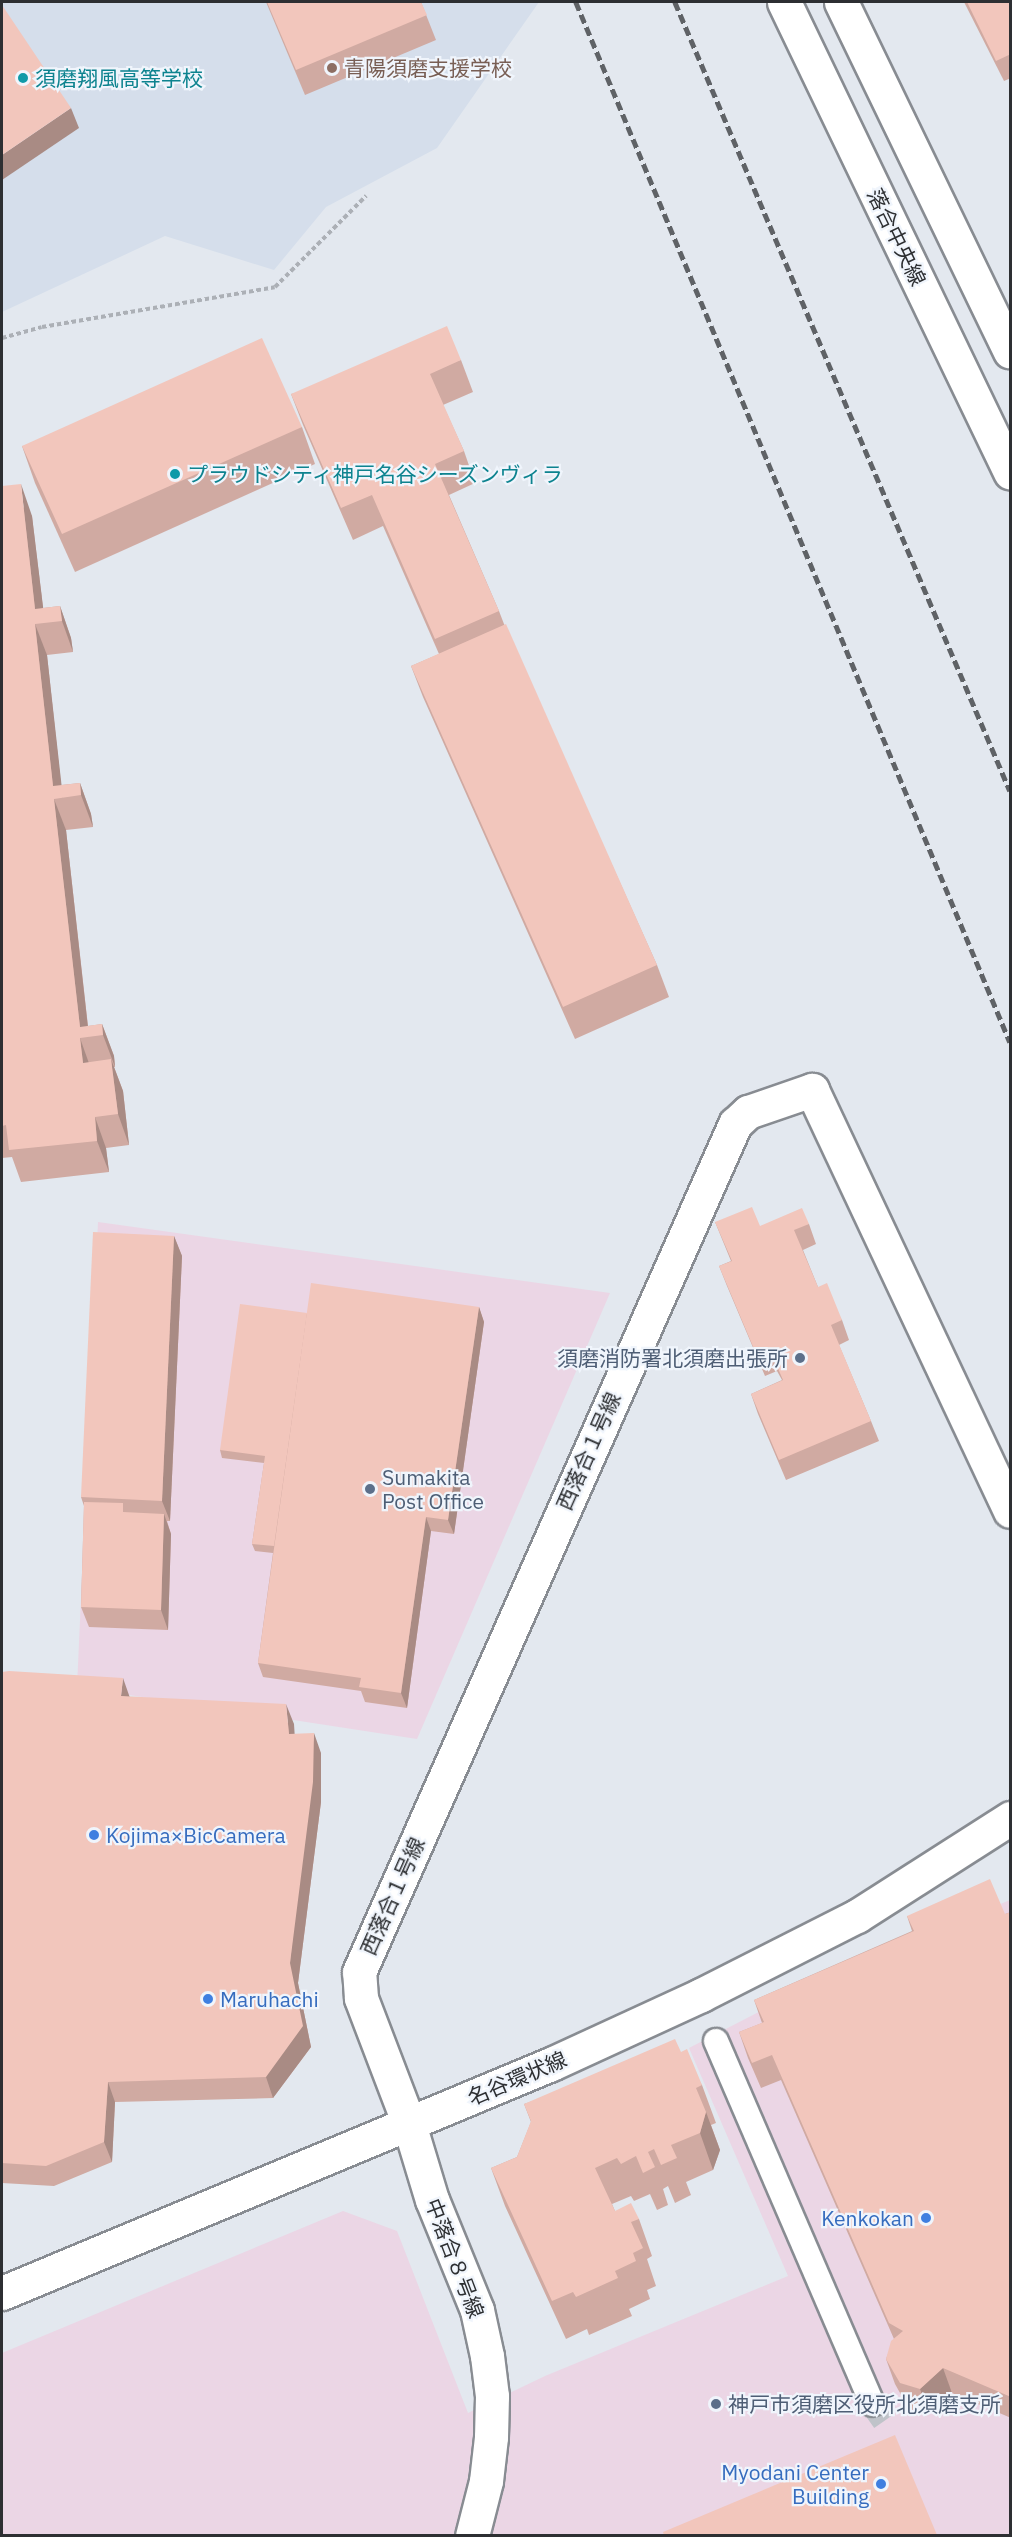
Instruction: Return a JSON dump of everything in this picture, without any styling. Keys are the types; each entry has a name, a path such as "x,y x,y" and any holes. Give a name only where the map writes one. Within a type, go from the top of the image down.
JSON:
{"street":[{"name":"落合中央線","path":"784,2 1011,472"},
{"path":"841,2 1011,351"},
{"name":"西落合１号線","path":"409,2124 361,1998 360,1972 365,1956 735,1124 748,1112 812,1090 1011,1511"},
{"name":"名谷環状線","path":"2,2293 409,2124 616,2035 819,1937 907,1886 1011,1818"},
{"path":"716,2041 872,2404"},
{"name":"中落合８号線","path":"409,2124 432,2200 477,2310 487,2356 492,2396 491,2437 486,2481 472,2535"}],"path":[{"path":"2,338 42,327 275,287 366,196"}],"shaded area":[{"path":"2,2 539,2 437,148 326,207 274,270 165,236 2,312"},
{"path":"98,1222 610,1293 417,1739 77,1687"},
{"path":"1010,1900 1010,2535 2,2536 2,2353 343,2211 397,2231 468,2413 545,2376 788,2276 689,2048 894,1942 911,1941"}],"building":[{"name":"青陽須磨支援学校","path":"267,2 421,2 427,15 296,70"},
{"path":"967,2 1011,2 1011,54 996,61"},
{"name":"須磨翔風高等学校","path":"2,5 71,108 2,155"},
{"path":"447,326 461,360 430,374 464,451 435,464 499,611 435,639 372,495 341,508 291,394"},
{"path":"262,338 302,427 62,534 22,446"},
{"path":"21,484 35,609 60,606 62,621 35,624 53,786 80,783 81,795 54,799 80,1027 102,1024 103,1035 80,1038 83,1063 111,1059 118,1114 95,1117 97,1141 9,1150 6,1125 2,1126 2,486"},
{"path":"506,624 657,965 563,1007 411,666"},
{"name":"須磨消防署北須磨出張所","path":"752,1207 760,1226 802,1208 809,1224 794,1230 818,1287 827,1283 842,1320 831,1325 871,1421 779,1460 751,1394 783,1380 770,1350 757,1356 719,1266 732,1261 715,1222"},
{"path":"93,1232 174,1236 162,1501 81,1497"},
{"path":"311,1283 479,1307 448,1520 426,1517 401,1693 359,1687 361,1678 258,1663"},
{"path":"240,1304 307,1313 274,1546 252,1544 265,1456 220,1450"},
{"path":"84,1502 123,1503 123,1512 164,1514 161,1610 81,1607"},
{"path":"2,1672 123,1678 121,1696 286,1704 289,1734 314,1733 313,1782 290,1963 303,2026 266,2077 108,2082 104,2142 46,2166 2,2163"},
{"name":"Kenkokan","path":"990,1879 1005,1914 1011,1912 1011,2397 943,2368 920,2389 900,2383 886,2359 891,2341 903,2331 889,2323 772,2055 752,2063 739,2032 764,2022 754,2000 914,1931 907,1916"},
{"path":"675,2039 681,2052 687,2049 702,2085 696,2088 706,2112 700,2133 671,2145 677,2158 661,2165 654,2149 648,2152 655,2167 643,2173 636,2156 621,2164 617,2158 595,2168 615,2211 631,2203 639,2219 631,2222 643,2248 633,2253 636,2261 615,2271 618,2278 576,2297 573,2292 552,2301 491,2168 517,2157 531,2121 524,2104"},
{"path":"895,2435 937,2535 664,2535 663,2532"}],"tunnel":[{"path":"872,2404 884,2421"}],"railway":[{"path":"576,2 1010,1042"},
{"path":"675,2 1010,791"}],"place":[{"name":"青陽須磨支援学校","path":"332,68"},
{"name":"須磨翔風高等学校","path":"23,78"},
{"name":"プラウドシティ神戸名谷シーズンヴィラ","path":"175,474"},
{"name":"須磨消防署北須磨出張所","path":"800,1358"},
{"name":"Sumakita Post Office","path":"370,1489"},
{"name":"Kojima×BicCamera","path":"94,1835"},
{"name":"Maruhachi","path":"208,1999"},
{"name":"Kenkokan","path":"926,2218"},
{"name":"神戸市須磨区役所北須磨支所","path":"716,2404"},
{"name":"Myodani Center Building","path":"881,2484"}]}
